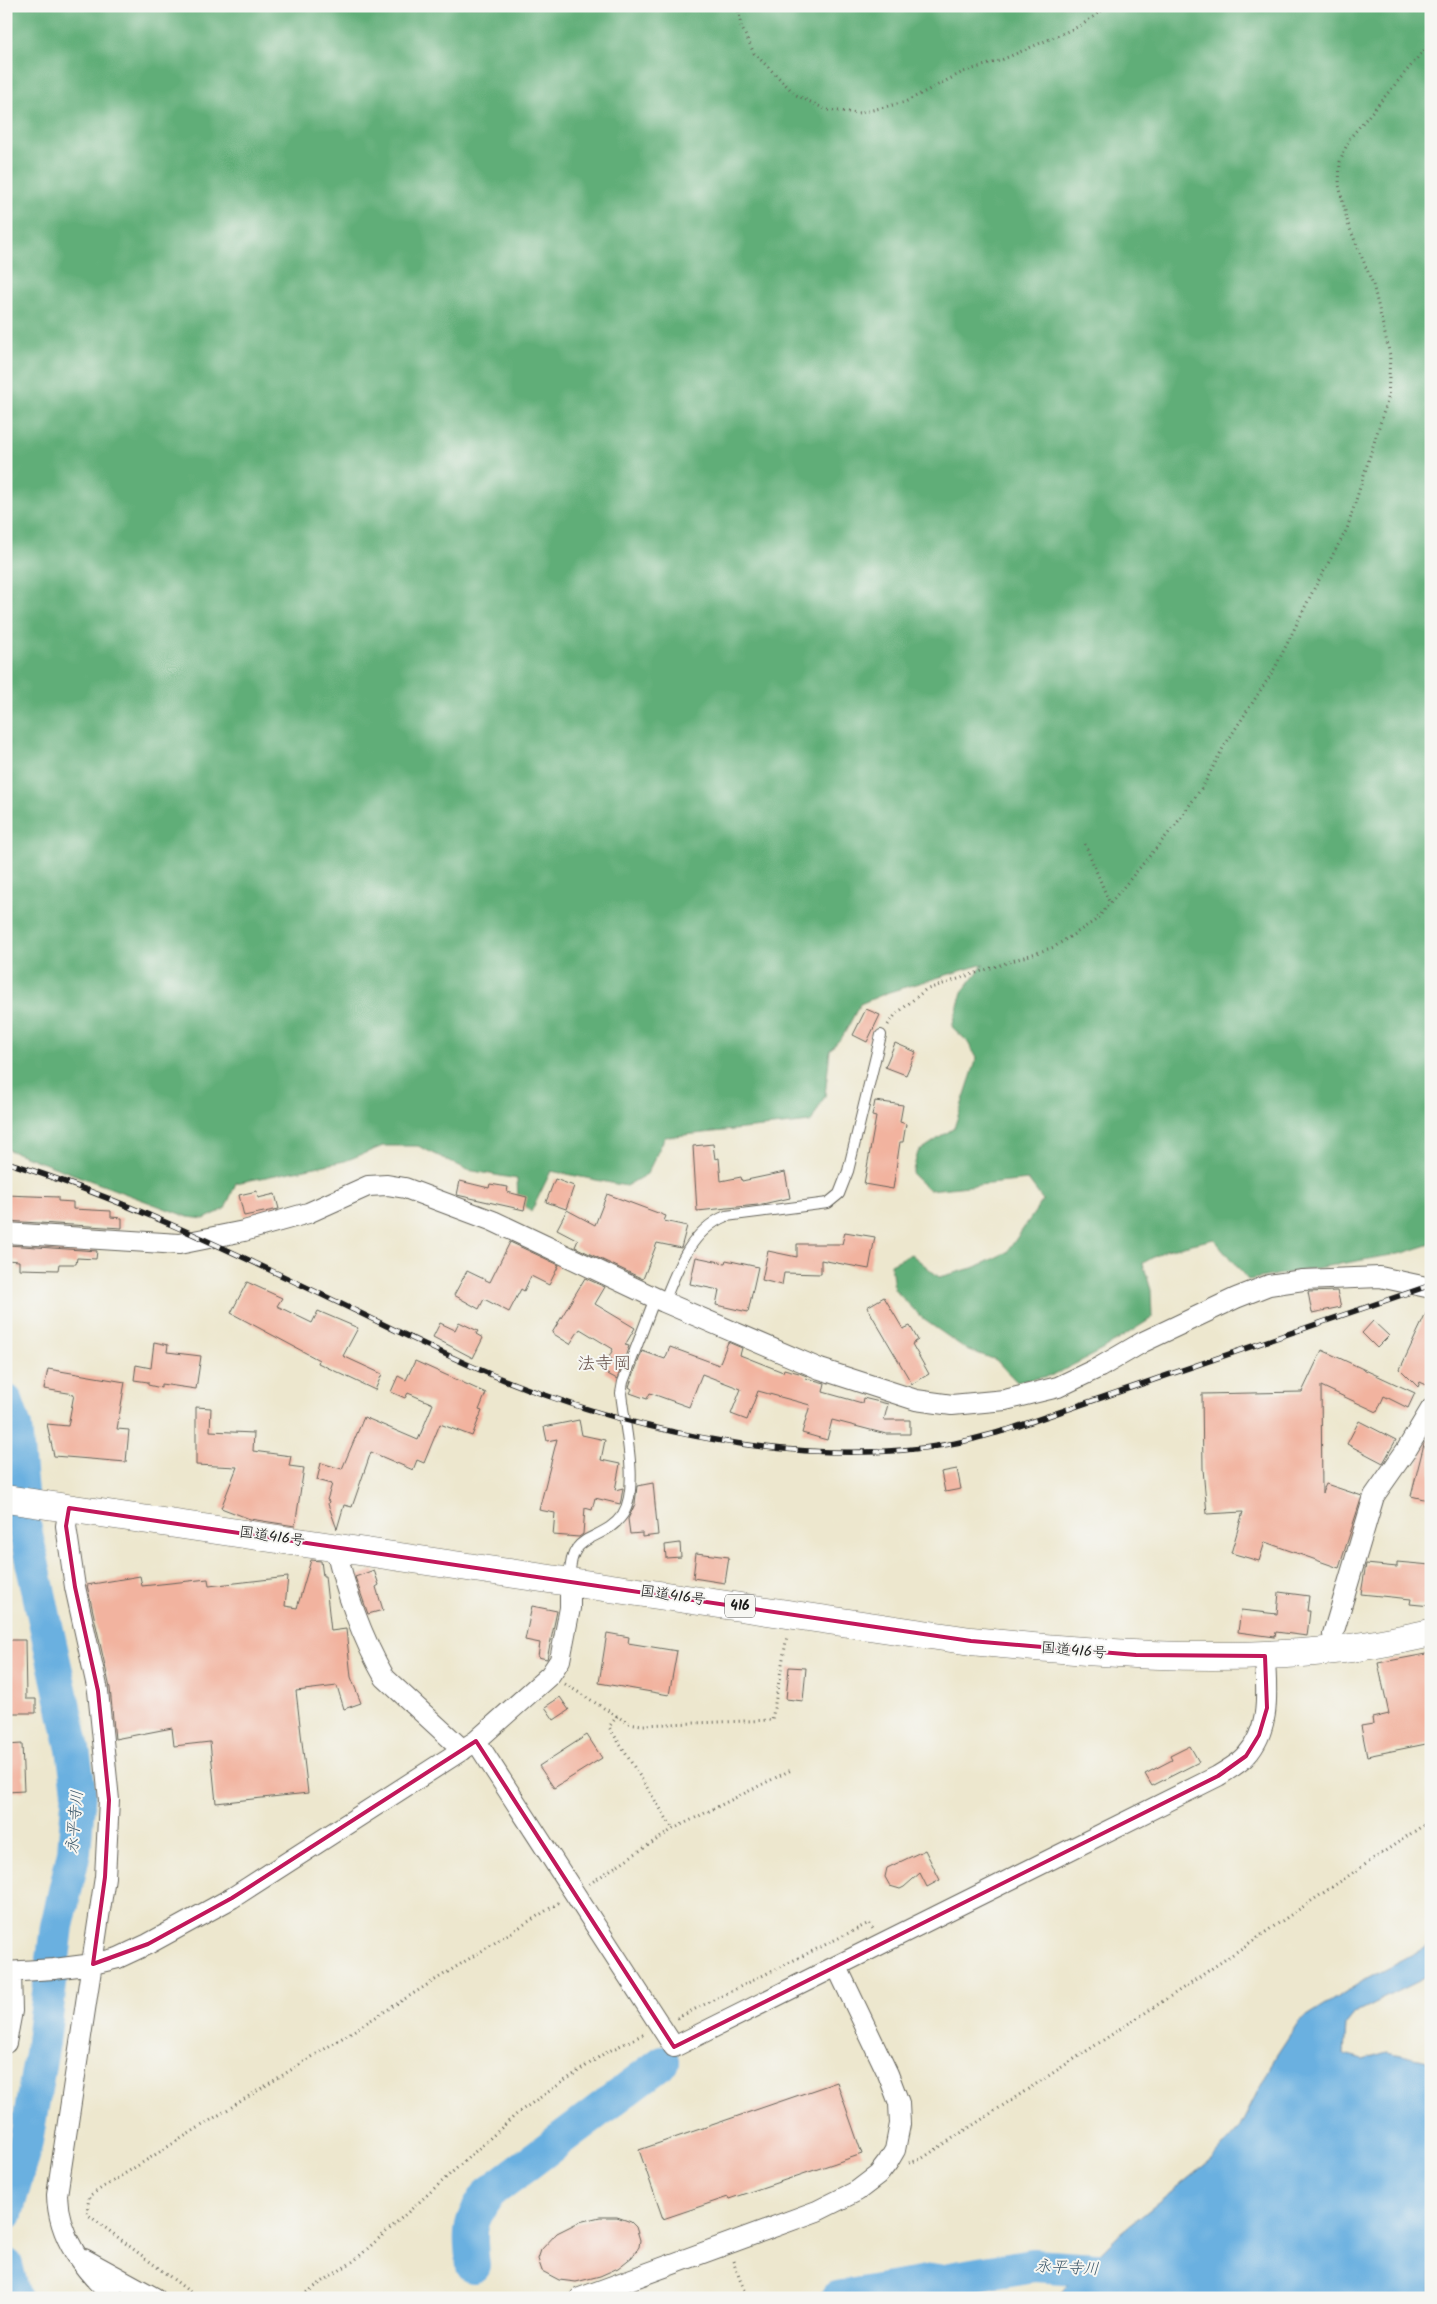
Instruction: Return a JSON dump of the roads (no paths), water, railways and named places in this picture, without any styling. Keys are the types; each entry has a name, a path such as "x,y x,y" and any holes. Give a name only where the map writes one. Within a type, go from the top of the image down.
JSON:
{"highway":[{"name":"国道416号","path":"6,1499 971,1641 1072,1651 1136,1655 1264,1656 1335,1650 1431,1633"}],"street":[{"path":"6,1233 179,1244 244,1231 308,1213 368,1186 386,1185 405,1188 436,1198 493,1221 660,1300 820,1369 899,1396 952,1405 1005,1400 1058,1387 1100,1367 1143,1342 1236,1298 1269,1285 1303,1280 1380,1277 1431,1288"},
{"path":"1335,1650 1333,1634 1374,1496 1407,1449 1431,1409"},
{"path":"60,1507 66,1526 75,1587 98,1691 109,1800 105,1877 88,1965 57,2195 58,2213 64,2234 76,2256 114,2298"},
{"path":"336,1547 341,1573 376,1663 384,1678 469,1745 576,1892 674,2047 1218,1776 1246,1756 1260,1735 1267,1708 1264,1656"},
{"path":"6,2043 12,2011 15,1972 88,1965 118,1958 148,1944 232,1898 469,1745 550,1674 560,1660 570,1608 570,1581"},
{"path":"580,2298 817,2211 857,2191 878,2175 895,2150 900,2124 899,2103 837,1967"},
{"path":"76,2256 89,2260 155,2298"}],"lane":[{"path":"570,1581 569,1563 574,1550 586,1540 610,1526 623,1514 631,1494 621,1393 623,1382 660,1300 678,1268 701,1232 711,1222 726,1216 828,1203 839,1194 848,1171 881,1035"}],"water":[{"path":"1431,1945 1431,1975 1355,2013 1346,2024 1344,2054 1363,2059 1387,2052 1431,2062 1431,2298 1058,2298 1064,2289 1116,2237 1212,2159 1239,2129 1276,2056 1299,2021 1363,1981"}],"waterway":[{"name":"永平寺川","path":"6,1401 15,1427 24,1525 73,1749 79,1790 74,1852 57,1926 43,2042 26,2141 6,2214"},
{"path":"473,2266 472,2227 477,2212 489,2193 663,2062"},
{"name":"永平寺川","path":"6,2265 14,2298"},
{"name":"永平寺川","path":"837,2298 1033,2265 1111,2270 1131,2274"}],"railway":[{"path":"6,1162 96,1194 185,1231 452,1357 523,1387 644,1425 746,1445 798,1450 850,1452 901,1450 950,1444 979,1438 1431,1285"}],"district":[{"name":"法寺岡","path":"604,1364"}]}
